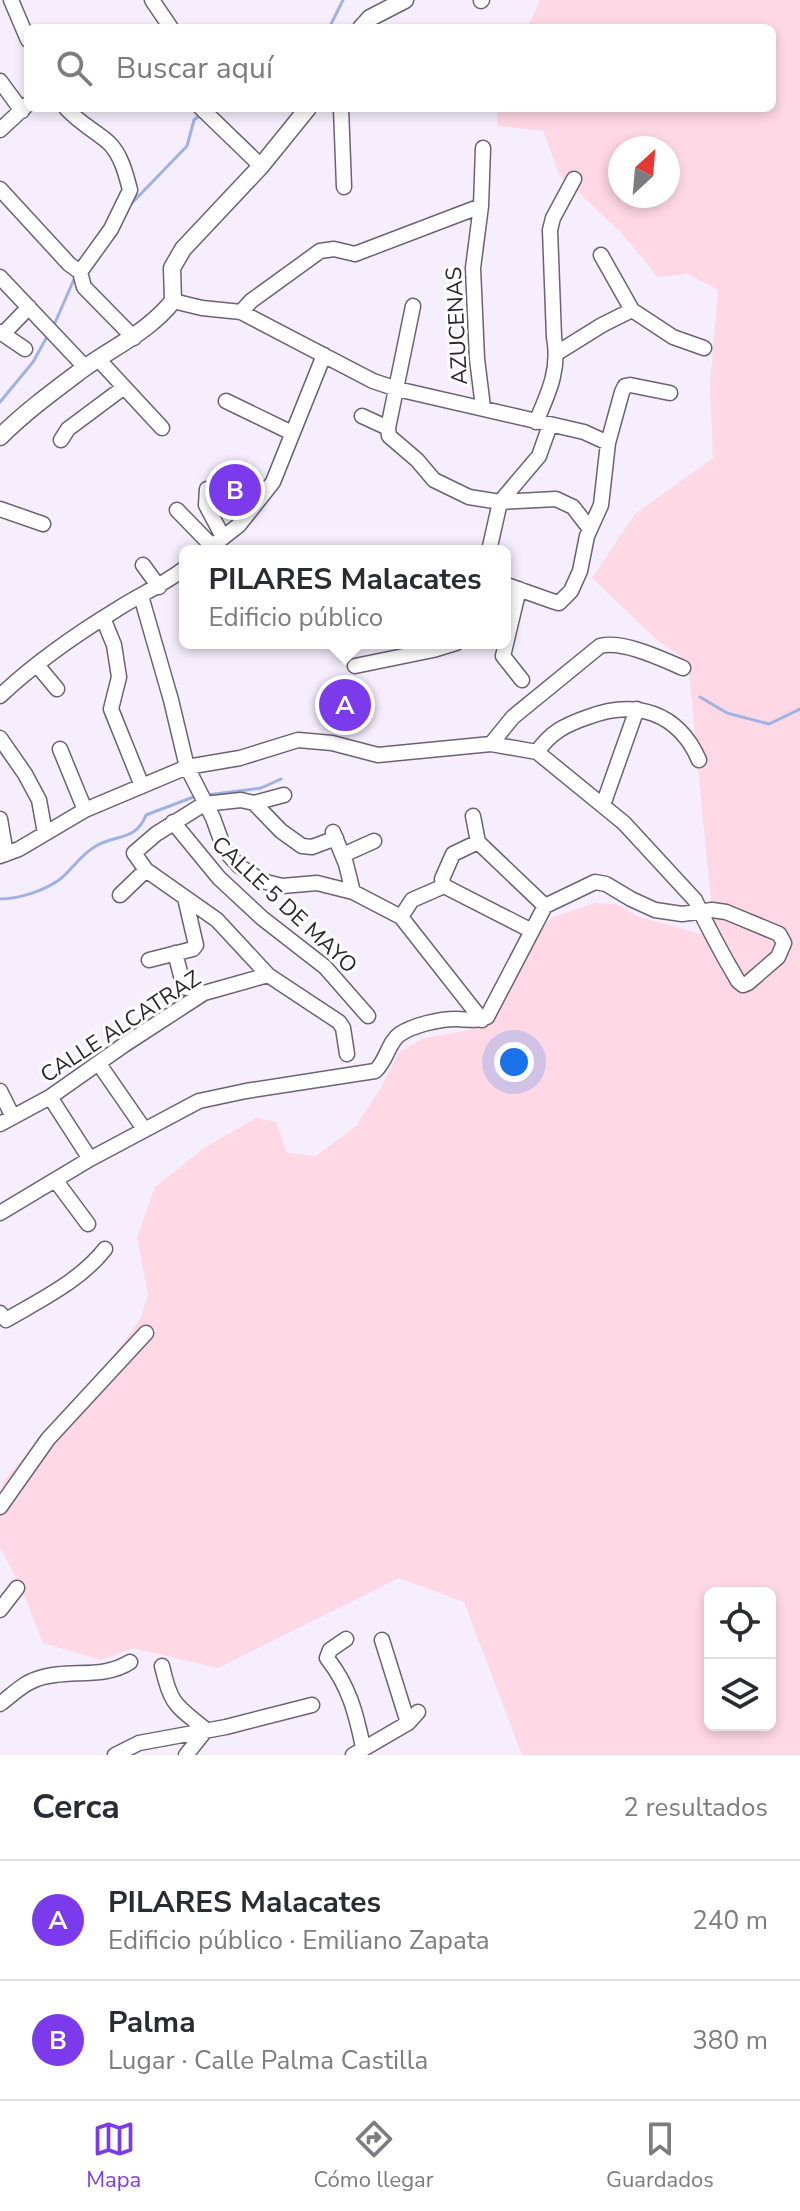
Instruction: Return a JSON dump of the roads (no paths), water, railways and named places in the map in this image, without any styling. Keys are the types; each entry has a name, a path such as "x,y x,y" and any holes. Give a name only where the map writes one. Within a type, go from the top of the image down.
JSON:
{"street":[{"path":"11,0 24,31"},
{"path":"152,0 168,24"},
{"path":"365,24 370,18 405,0"},
{"path":"0,81 24,107"},
{"path":"0,130 24,109"},
{"path":"70,112 109,143 122,163 130,190 111,229 77,270"},
{"path":"3,429 152,325 173,301 172,268 183,249 261,166 305,112"},
{"path":"341,112 344,187"},
{"path":"205,113 261,166"},
{"name":"AZUCENAS","path":"483,148 481,206 473,268 477,359 483,407"},
{"path":"490,545 500,502 539,456 557,353 550,230 574,179"},
{"path":"0,189 77,270 84,287 134,338"},
{"path":"241,312 251,301 320,251 334,249 355,254 481,206"},
{"path":"601,255 632,310 673,337 704,348"},
{"path":"0,277 51,330 123,388 162,428"},
{"path":"173,301 211,310 241,312 373,381 397,389 584,432 608,443"},
{"path":"413,306 388,428 389,436 417,460 434,480 469,497 500,502 556,499 573,507 590,529"},
{"path":"25,349 2,333 29,307"},
{"path":"557,353 632,310"},
{"path":"214,545 239,525 273,482 324,355"},
{"path":"513,587 559,603 565,600 580,571 590,529 601,505 608,443 625,386 670,393"},
{"path":"61,440 68,429 123,388"},
{"path":"226,401 292,433"},
{"path":"362,416 388,428"},
{"path":"207,489 206,505 214,545"},
{"path":"0,509 43,524"},
{"path":"177,510 214,545"},
{"path":"143,565 159,587"},
{"path":"0,696 103,618 179,572"},
{"path":"141,596 187,767 213,818 225,851 239,866 272,885 317,883 353,892 401,917 482,1020"},
{"path":"103,618 114,645 119,677 111,709 142,786"},
{"path":"491,744 522,709 600,646 611,644 653,655 683,668"},
{"path":"355,666 436,649"},
{"path":"504,649 503,656 522,680"},
{"path":"37,665 57,689"},
{"path":"537,752 547,737 569,724 596,714 637,709 666,720 681,730 699,760"},
{"path":"603,805 637,709"},
{"path":"0,738 39,800 45,833"},
{"path":"0,819 3,855 85,810 187,767 240,758 298,740 332,743 378,755 491,744 537,752 624,823 695,900 700,911 710,934 743,985 778,957 784,943 779,934 726,912 700,911 682,914 655,910 606,884 595,882 545,906 487,1017 482,1020 454,1019 415,1027 395,1039 383,1063 375,1071 199,1101 90,1159 0,1213"},
{"path":"60,749 85,810"},
{"path":"284,795 254,803 201,798 134,853 146,870 217,920 268,975 339,1022 343,1028 347,1054"},
{"path":"254,803 281,831 307,848 335,835 353,892"},
{"path":"473,816 478,842 545,906"},
{"name":"CALLE 5 DE MAYO","path":"173,822 219,878 262,918 325,967 368,1016"},
{"path":"343,855 374,841"},
{"path":"478,842 453,854 442,879 444,886 532,931"},
{"path":"120,895 146,870"},
{"path":"401,917 412,900 444,886"},
{"path":"149,960 189,952 196,945 185,898"},
{"path":"175,953 184,987 204,993"},
{"name":"CALLE ALCATRAZ","path":"6,1121 50,1097 204,993 268,975"},
{"path":"99,1064 144,1129"},
{"path":"0,1091 6,1121"},
{"path":"50,1097 90,1159"},
{"path":"56,1181 88,1224"},
{"path":"3,1317 57,1290 105,1249"},
{"path":"0,1507 48,1439 146,1333"},
{"path":"0,1610 17,1588"},
{"path":"346,1639 327,1653 327,1658 343,1677 356,1714 358,1751 413,1717 382,1640"},
{"path":"0,1704 41,1677 117,1670 130,1662"},
{"path":"162,1666 168,1695 176,1706 206,1730"},
{"path":"115,1755 139,1743 312,1705"},
{"path":"186,1755 206,1730"}],"waterway":[{"path":"331,24 343,0"},
{"path":"130,205 187,146 194,120 200,115"},
{"path":"54,325 75,277"},
{"path":"0,402 33,362 48,335"},
{"path":"700,697 727,713 769,724 800,709"},
{"path":"207,795 261,788 281,779"},
{"path":"0,899 23,896 53,884 91,849 137,829 146,815 196,796"}],"place":[{"name":"Palma","path":"235,490"},
{"name":"PILARES Malacates","path":"345,705"}]}
